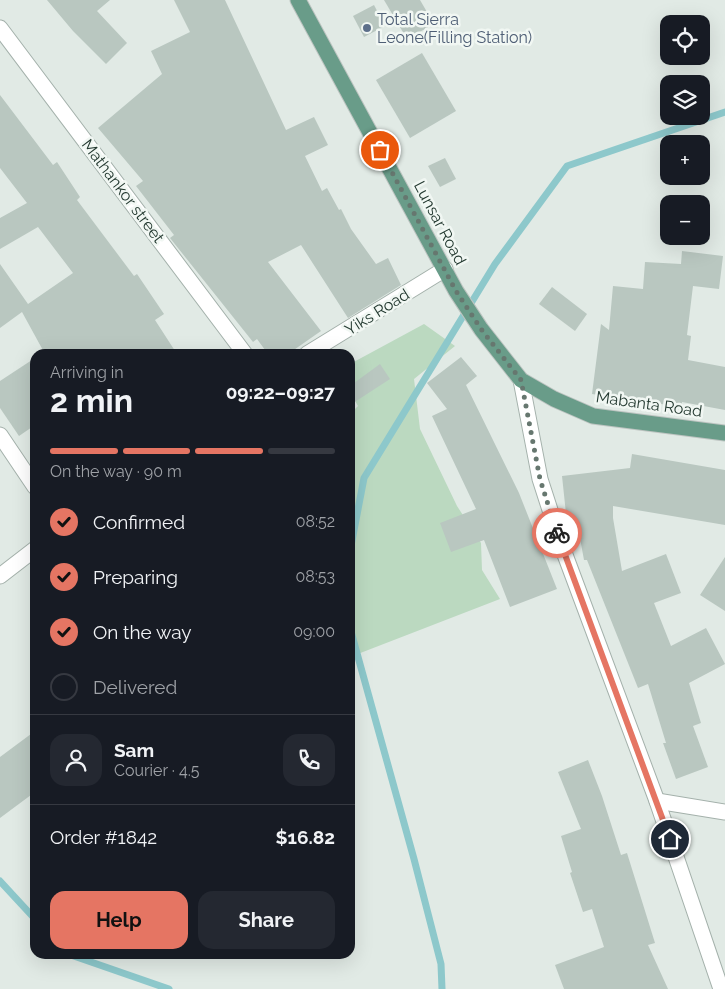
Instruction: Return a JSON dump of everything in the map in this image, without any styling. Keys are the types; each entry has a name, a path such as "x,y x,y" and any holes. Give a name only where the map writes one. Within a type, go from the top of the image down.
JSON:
{"main road":[{"name":"Lunsar Road","path":"298,0 456,291 481,329"},
{"name":"Mabanta Road","path":"481,329 521,380 554,399 593,416 725,433"}],"street":[{"name":"Mathankor street","path":"0,28 241,349"},
{"name":"Yiks Road","path":"315,349 445,269"},
{"path":"521,380 540,479 561,544 657,801 721,989"},
{"path":"0,435 30,479"},
{"path":"0,576 30,553"},
{"path":"657,801 725,812"}],"green space":[{"path":"424,324 455,346 414,379 420,429 457,506 481,543 482,570 500,599 355,655 355,409 358,406 355,401 355,361"}],"building":[{"path":"47,0 110,0 97,11 127,43 106,64 73,31"},
{"path":"174,0 225,0 286,130 314,117 328,145 305,156 322,191 327,188 351,229 376,264 388,258 401,285 348,318 301,245 268,262 321,331 295,349 264,349 257,339 253,342 170,238 174,235 136,186 143,181 98,128 162,74 151,51 190,32"},
{"path":"384,0 420,0 434,24 407,39"},
{"path":"374,5 385,26 364,37 353,16"},
{"path":"422,53 456,111 410,138 376,80"},
{"path":"0,95 53,165 57,162 80,197 77,200 134,276 137,274 164,314 155,320 174,349 42,349 22,312 0,328 0,264 28,304 73,273 38,227 0,249 0,218 27,203 0,168"},
{"path":"445,158 456,179 440,187 428,166"},
{"path":"682,251 723,256 719,289 693,286 687,335 691,336 688,360 725,367 725,410 682,402 682,407 592,394 601,324 609,330 613,286 643,289 645,262 681,264"},
{"path":"552,287 587,314 575,331 539,304"},
{"path":"461,357 477,376 466,385 519,493 557,589 510,607 484,540 451,552 440,523 476,509 432,416 447,409 427,383"},
{"path":"30,361 30,428 19,436 0,408 0,381"},
{"path":"380,364 390,379 355,402 355,382"},
{"path":"632,454 725,470 725,525 613,506 613,518 622,571 666,554 681,593 654,603 671,646 706,628 725,664 689,683 701,723 693,726 708,767 676,779 663,743 666,743 648,684 638,688 587,560 584,560 577,522 567,523 562,476 630,468"},
{"path":"725,557 725,611 700,595"},
{"path":"30,735 30,796 0,818 0,757"},
{"path":"588,760 621,855 627,853 655,943 648,945 668,989 564,989 555,965 604,947 592,909 583,912 570,873 572,872 561,836 581,829 558,772"}],"waterway":[{"path":"355,525 364,478 495,264 567,166 725,112"},
{"path":"355,646 441,964 442,989"},
{"path":"0,881 30,914"},
{"path":"82,959 169,989"}],"way so far":[{"path":"380,150 456,291 481,329 521,380 540,479 557,533"}],"place":[{"name":"Total Sierra Leone(Filling Station)","path":"367,28"}],"route":[{"path":"557,533 670,839"}]}
